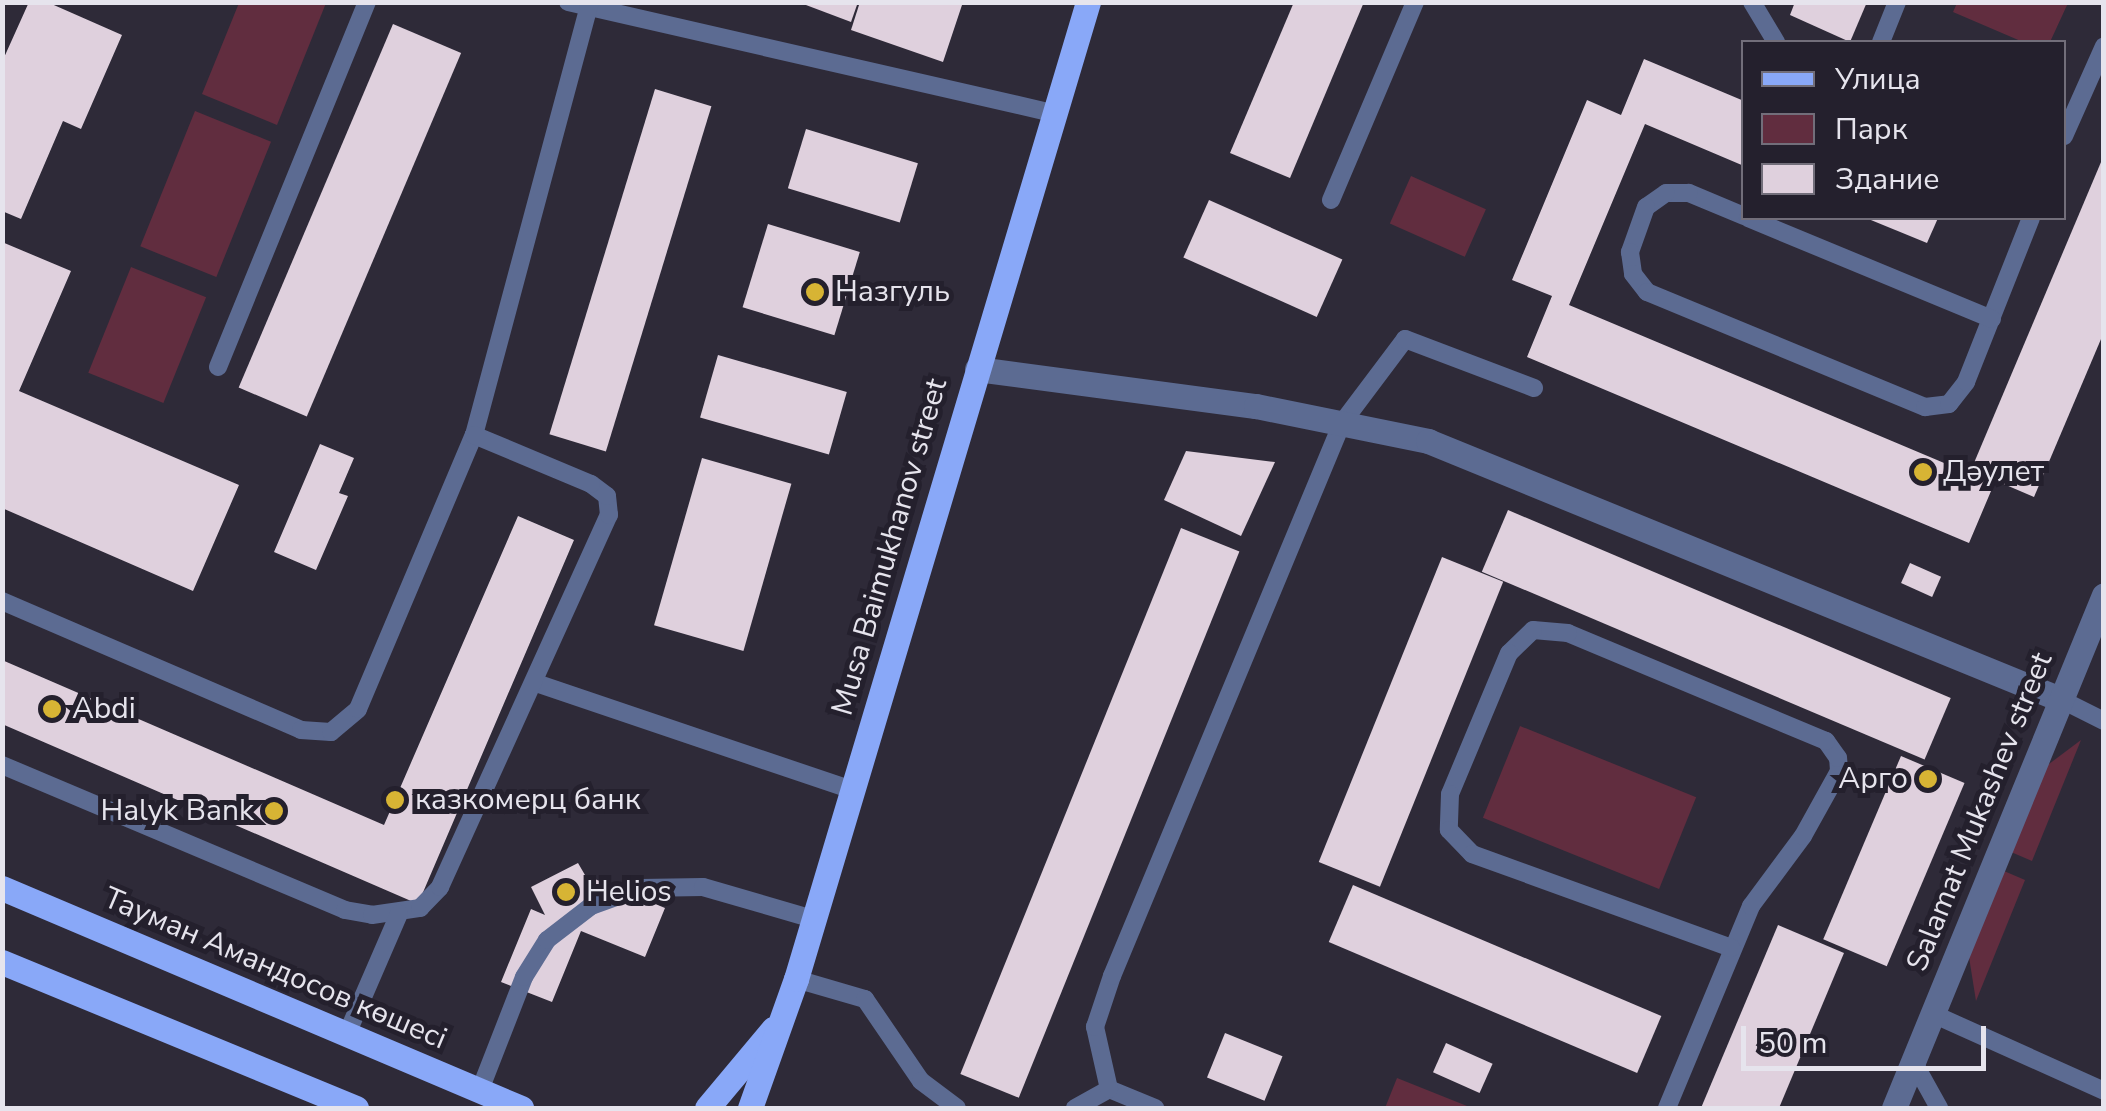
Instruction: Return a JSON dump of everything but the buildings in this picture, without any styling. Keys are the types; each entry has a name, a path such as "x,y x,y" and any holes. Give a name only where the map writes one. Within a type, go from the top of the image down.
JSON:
{"main road":[{"name":"Musa Baimukhanov street","path":"750,1108 765,1075 796,979 1088,2"},
{"name":"Тауман Амандосов көшесі","path":"2,888 521,1108"},
{"path":"2,962 356,1108"},
{"path":"706,1108 782,1017"},
{"path":"765,1075 770,1108"}],"street":[{"path":"977,369 1342,424 1428,441 2060,699"},
{"name":"Salamat Mukashev street","path":"1894,1108 2104,595"}],"lane":[{"path":"218,367 367,2"},
{"path":"568,2 1054,113"},
{"path":"1331,200 1415,2"},
{"path":"1752,2 1775,40"},
{"path":"1882,40 1898,2"},
{"path":"2,601 301,730 330,732 358,709 474,435 590,6"},
{"path":"2066,132 2104,46"},
{"path":"1741,214 1689,193 1666,193 1646,207 1630,252 1633,274 1647,292 1924,406 1949,404 1966,382 2030,220"},
{"path":"1756,220 1992,319"},
{"path":"1108,1089 1095,1027 1112,976 1342,424 1406,339 1534,388"},
{"path":"2,765 345,910 398,914 420,908 440,887 536,683 608,515 607,496 474,435"},
{"path":"1667,1108 1732,948 1812,820 1838,758 1826,742 1568,632 1533,630 1508,654 1450,794 1449,830 1472,854 1732,948"},
{"path":"536,683 852,790"},
{"path":"2060,699 2104,721"},
{"path":"480,1090 524,976 547,940 592,906 641,888 703,887 813,919"},
{"path":"347,1034 398,914"},
{"path":"796,979 864,999 921,1081 956,1108"},
{"path":"1933,1014 2104,1091"},
{"path":"1914,1061 1939,1108"},
{"path":"1074,1108 1108,1089"},
{"path":"1108,1089 1155,1108"}],"green space":[{"path":"1957,2 2068,3 2051,40 2018,40 1953,12"},
{"path":"239,3 326,3 277,125 202,94"},
{"path":"195,111 271,142 216,277 140,246"},
{"path":"1411,176 1486,209 1465,257 1390,224"},
{"path":"131,267 206,297 163,403 88,373"},
{"path":"1520,726 1696,797 1659,889 1483,818"},
{"path":"2081,740 2032,861 2011,852 2045,767"},
{"path":"2004,871 2025,880 1976,1001 1969,957"},
{"path":"1397,1078 1472,1108 1385,1108"}],"place":[{"name":"Назгуль","path":"815,292"},
{"name":"Дәулет","path":"1923,472"},
{"name":"Abdi","path":"52,709"},
{"name":"Арго","path":"1928,779"},
{"name":"казкомерц банк","path":"395,800"},
{"name":"Halyk Bank","path":"274,811"},
{"name":"Helios","path":"566,892"}]}
